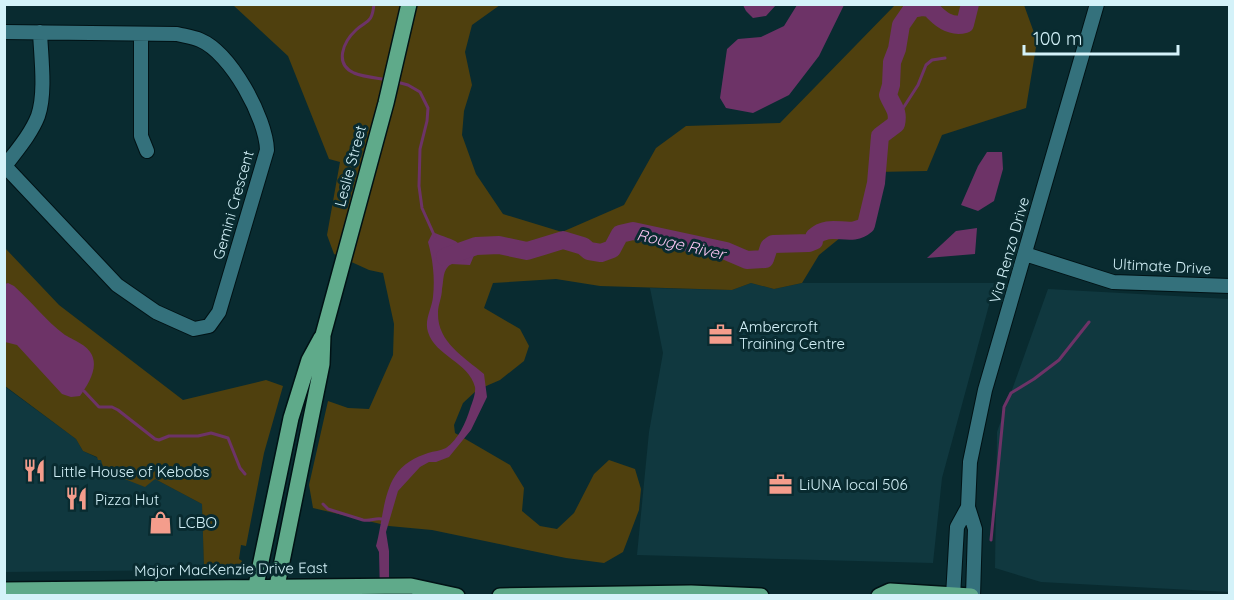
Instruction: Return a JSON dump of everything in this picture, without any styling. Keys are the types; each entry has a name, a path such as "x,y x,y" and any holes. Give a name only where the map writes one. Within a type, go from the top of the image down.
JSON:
{"main road":[{"name":"Leslie Street","path":"275,591 322,364 323,335 386,103 409,4"},
{"name":"Leslie Street","path":"255,592 291,418 309,360 323,335"},
{"name":"Major MacKenzie Drive East","path":"4,590 255,592 411,586 457,596"},
{"path":"879,596 890,591 972,596"},
{"path":"500,596 691,593 761,596"}],"street":[{"name":"Via Renzo Drive","path":"972,596 975,529 968,507 970,462 985,390 1097,4"},
{"name":"Gemini Crescent","path":"4,32 177,34 201,40 222,56 244,88 260,119 267,141 266,156 219,312 209,326 194,329 156,312 117,285 5,166"},
{"path":"5,166 30,133 39,114 42,97 40,32"},
{"path":"141,35 141,136 147,152"},
{"name":"Ultimate Drive","path":"1025,254 1113,282 1230,286"},
{"name":"Via Renzo Drive","path":"953,595 957,527 968,507"}],"shaded area":[{"path":"233,5 500,5 472,25 465,52 472,85 464,111 462,135 476,174 503,214 562,232 624,205 656,148 686,126 780,123 895,5 1024,5 1037,41 1026,108 942,135 927,171 876,172 862,220 819,255 802,283 774,289 751,283 732,290 600,286 556,279 493,283 484,308 520,329 529,346 524,361 500,380 477,390 463,403 454,425 455,433 510,465 524,488 522,511 540,526 557,529 574,513 594,474 609,460 635,469 641,489 639,510 623,552 604,563 566,558 432,530 389,526 313,508 309,485 328,401 348,408 369,409 393,355 394,324 383,273 369,270 334,254 327,235 340,162 329,159 288,56"},
{"path":"743,5 776,5 766,16 753,18"},
{"path":"797,5 844,5 819,56 789,95 753,113 726,108 720,98 727,49 738,39 761,37 784,26"},
{"path":"987,152 1002,152 1003,169 994,201 978,211 961,205 978,166"},
{"path":"977,228 975,254 927,258 956,231"},
{"path":"435,233 475,253 470,265 451,264 446,269 438,309 439,323 453,348 484,374 487,397 471,430 449,457 420,467 398,491 386,532 389,551 389,595 380,595 379,552 376,546 391,483 401,468 410,461 446,448 454,440 466,419 475,393 472,378 437,347 428,332 427,323 434,283 428,242"},
{"path":"5,248 59,305 183,400 266,380 283,386 264,453 246,546 241,545 239,559 242,561 241,567 204,568 202,504 155,479 145,487 104,471 101,460 83,451 76,439 5,386"},
{"path":"751,283 774,289 802,283 995,283 942,478 933,563 637,555 649,432 663,353 650,288 732,290"},
{"path":"5,284 14,286 58,330 85,347 91,354 94,368 80,396 71,397 62,394 17,345 5,342"},
{"path":"1048,289 1229,299 1229,592 1041,582 995,568 997,432"},
{"path":"4,386 76,439 83,451 155,479 202,504 204,568 5,572"}],"waterway":[{"path":"374,4 368,21 347,41 342,59 348,69 354,73 388,80"},
{"name":"Rouge River","path":"445,257 476,246 499,245 527,251 563,240 583,246 589,251 601,253 612,249 620,234 633,231 726,251 747,260 765,259 769,247 773,244 809,243 814,241 814,237 820,232 827,230 854,231 860,229 866,225 876,183 880,136 896,124 897,120 888,95 892,62 901,25 912,9 923,7 930,8 941,19 954,25 965,24 970,4"},
{"path":"898,116 918,85 926,65 932,60 945,58"},
{"path":"397,82 420,92 428,108 420,149 419,186 422,208 435,237"},
{"path":"991,540 1004,407 1011,393 1059,360 1089,322"},
{"path":"84,391 99,407 112,407 118,410 155,439 211,433 228,438 240,468 245,474"},
{"path":"323,504 328,509 363,520 385,520"}],"place":[{"name":"Ambercroft Training Centre","path":"721,335"},
{"name":"Little House of Kebobs","path":"35,471"},
{"name":"LiUNA local 506","path":"781,484"},
{"name":"Pizza Hut","path":"77,499"},
{"name":"LCBO","path":"160,522"}]}
